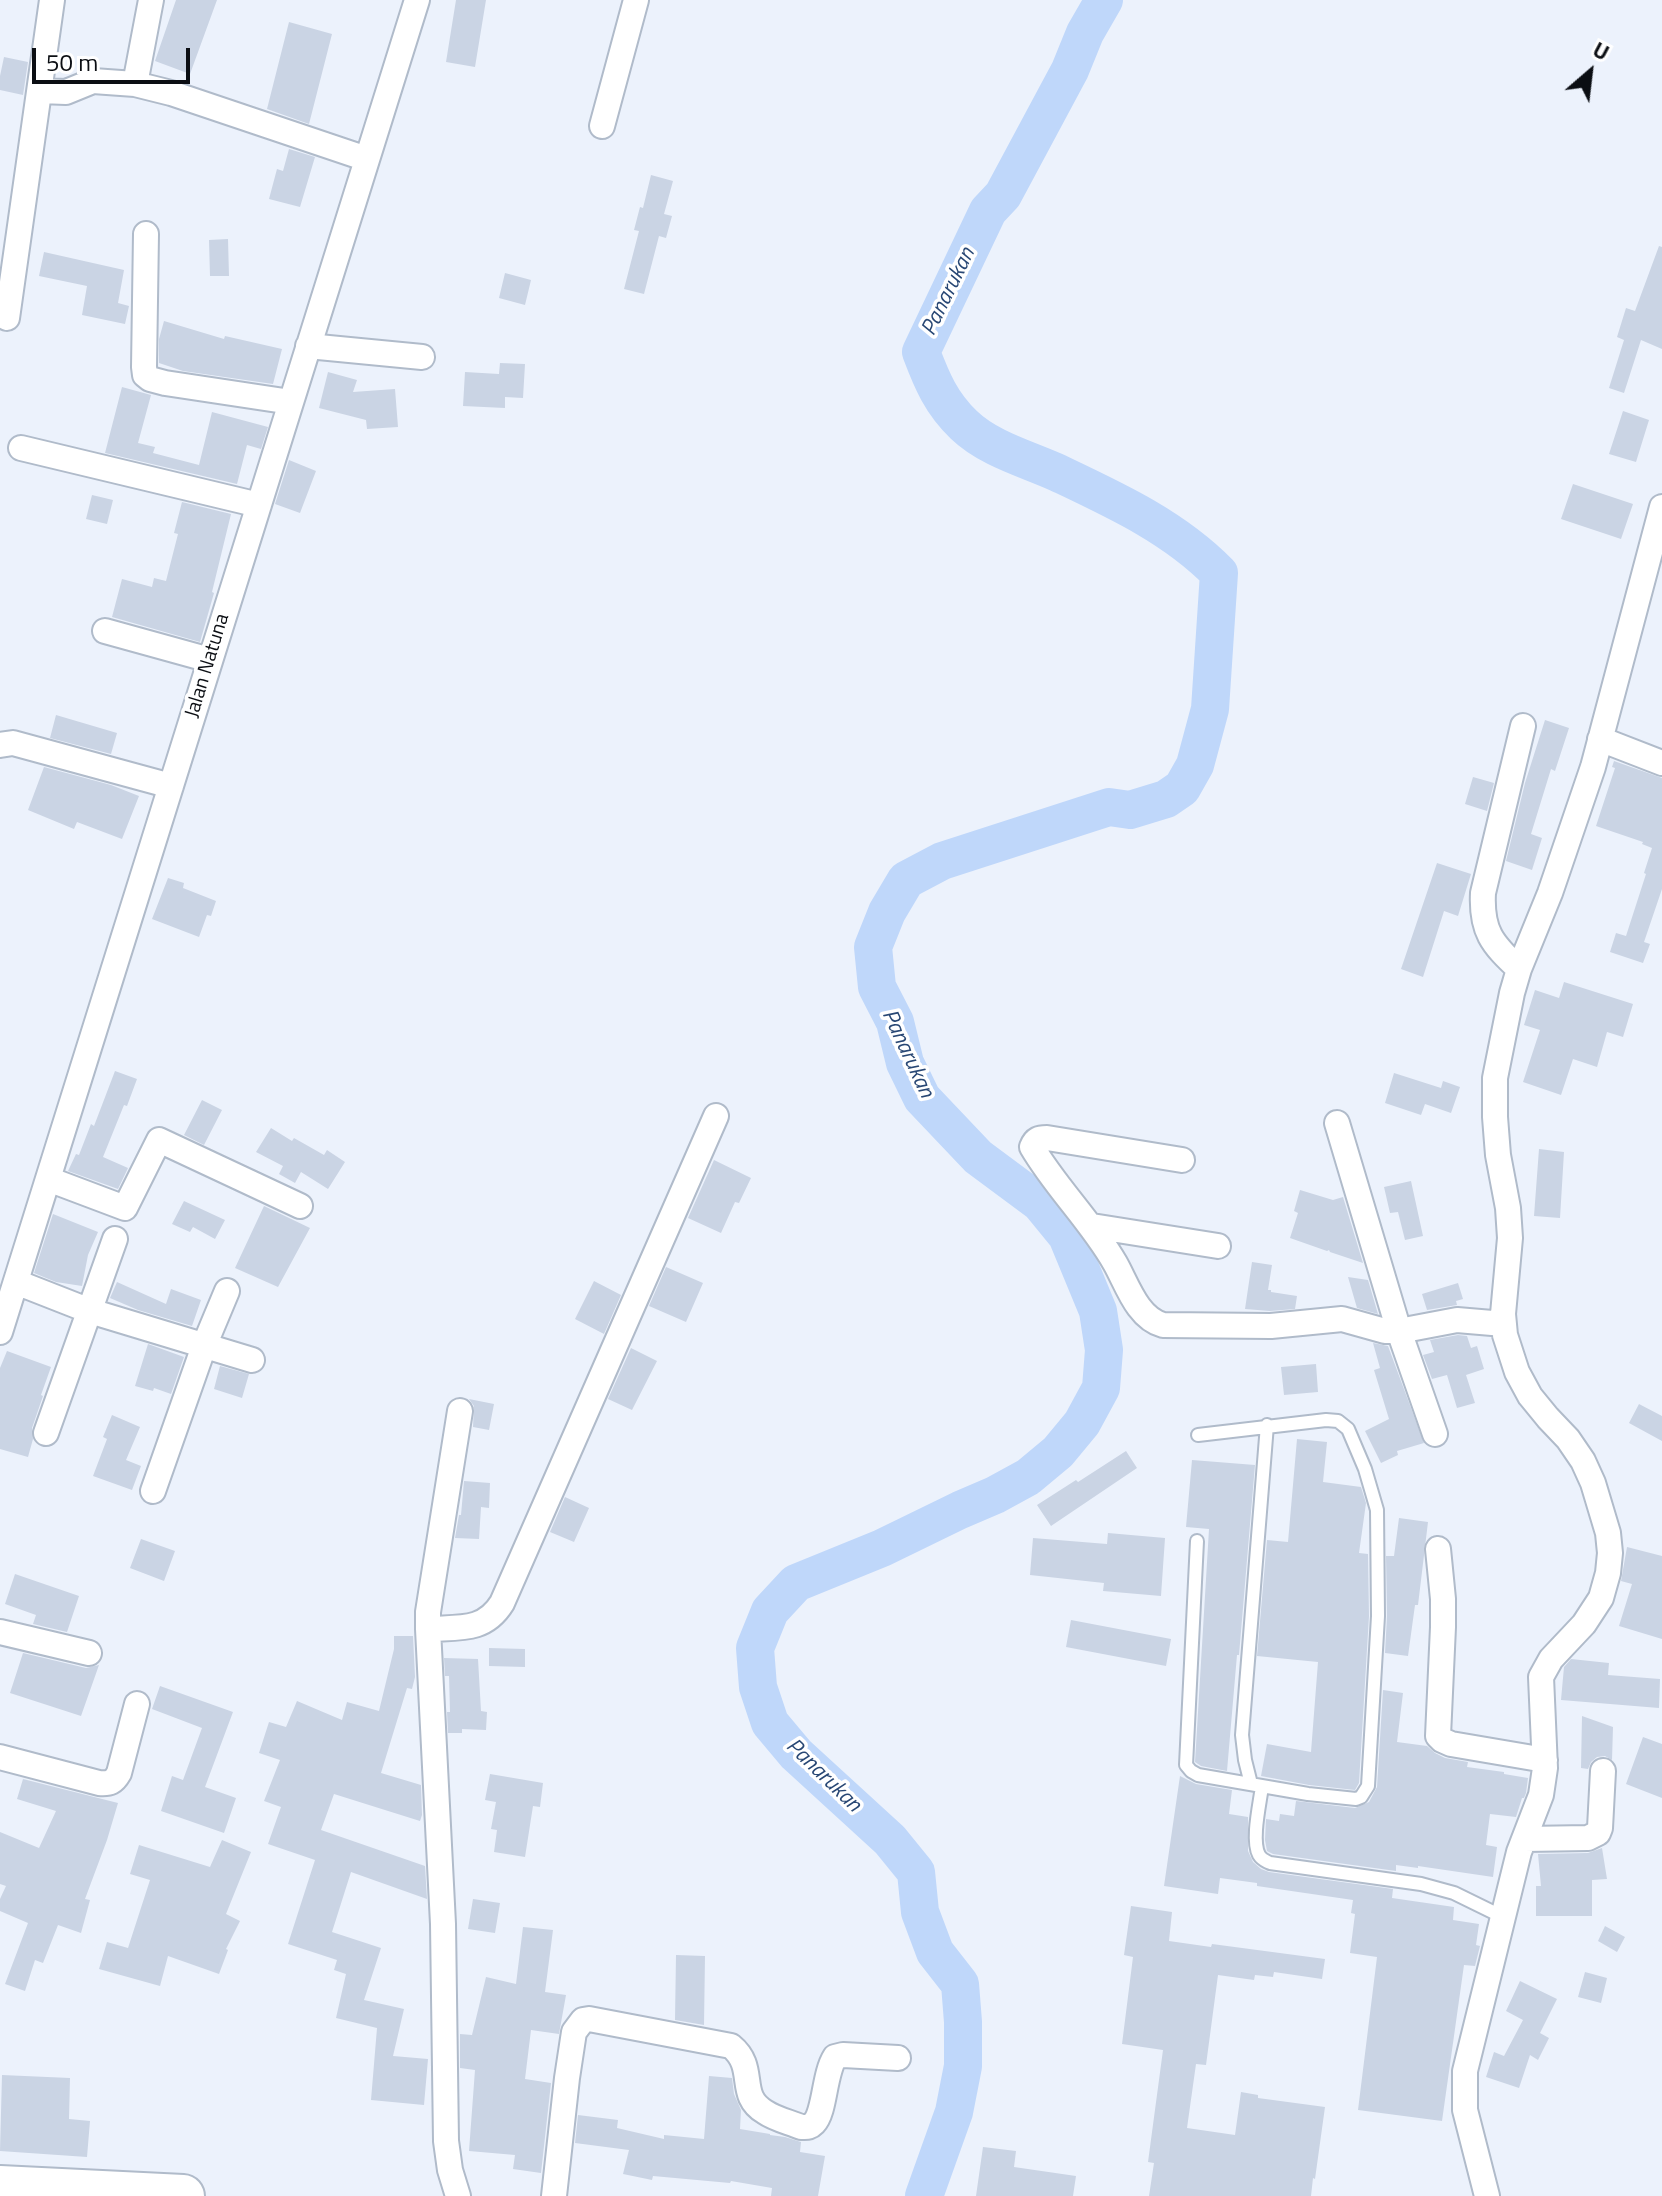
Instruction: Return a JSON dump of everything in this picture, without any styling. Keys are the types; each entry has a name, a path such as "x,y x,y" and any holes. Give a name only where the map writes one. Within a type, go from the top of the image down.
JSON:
{"highway":[{"path":"0,2187 183,2196"}],"street":[{"path":"7,318 52,0"},
{"path":"135,84 151,0"},
{"name":"Jalan Natuna","path":"0,1332 417,0"},
{"path":"602,126 636,0"},
{"path":"40,91 66,92 93,81 135,84 171,93 367,159"},
{"path":"146,234 145,375 165,383 291,402"},
{"path":"308,346 422,357"},
{"path":"21,448 259,505"},
{"path":"1487,2196 1465,2110 1465,2071 1519,1852 1541,1795 1545,1760 1541,1677 1551,1659 1594,1611 1608,1573 1610,1553 1608,1533 1583,1461 1530,1396 1510,1352 1504,1324 1504,1287 1510,1238 1497,1142 1495,1078 1519,969 1581,804 1662,507"},
{"path":"105,631 210,660"},
{"path":"1519,969 1489,934 1482,914 1483,893 1523,726"},
{"path":"1600,739 1662,763"},
{"path":"0,745 13,743 171,786"},
{"path":"428,1629 481,1623 495,1614 502,1603 716,1116"},
{"path":"1337,1123 1399,1331 1435,1434"},
{"path":"1182,1160 1039,1138 1032,1147 1092,1226 1139,1307 1156,1323 1271,1326 1342,1319 1377,1330 1399,1331 1457,1320 1504,1324"},
{"path":"48,1179 125,1208 159,1140 300,1206"},
{"path":"1092,1226 1218,1246"},
{"path":"46,1433 115,1239"},
{"path":"16,1282 90,1311 252,1360"},
{"path":"153,1491 204,1346 227,1291"},
{"path":"458,2196 446,2141 443,1924 428,1612 460,1411"},
{"path":"1438,1549 1443,1627 1438,1736 1451,1744 1545,1760"},
{"path":"0,1632 89,1653"},
{"path":"0,1757 109,1783 119,1773 137,1704"},
{"path":"1525,1839 1588,1838 1598,1833 1603,1771"},
{"path":"554,2196 574,2032 583,2020 731,2046 744,2060 751,2099 766,2113 801,2127 814,2123 818,2117 835,2057 898,2058"}],"lane":[{"path":"1197,1541 1186,1765 1198,1775 1308,1794 1356,1799 1365,1794 1368,1786 1379,1583 1377,1510 1365,1469 1348,1429 1338,1421 1326,1420 1198,1435"},
{"path":"1267,1425 1242,1735 1245,1760 1257,1785 1258,1853 1270,1863 1421,1884 1454,1893 1503,1917"}],"building":[{"path":"176,0 217,0 190,74 155,61"},
{"path":"456,0 486,0 475,67 446,62"},
{"path":"289,22 332,34 309,124 267,109"},
{"path":"4,57 28,62 23,95 0,90"},
{"path":"289,149 315,157 300,207 269,199 277,169 283,171"},
{"path":"651,175 673,181 664,214 672,216 666,238 659,236 644,294 624,289 639,231 634,230"},
{"path":"228,239 229,276 210,276 209,240"},
{"path":"1659,246 1662,247 1662,349 1641,340 1624,393 1609,388 1624,340 1617,337 1626,308 1635,311"},
{"path":"44,252 124,270 118,303 129,306 125,324 82,315 87,286 39,276"},
{"path":"505,273 531,280 525,305 499,298"},
{"path":"164,321 224,339 225,336 282,349 273,384 183,371 159,363 159,339"},
{"path":"500,363 525,364 523,398 505,397 505,408 463,406 465,372 499,374"},
{"path":"328,372 357,380 353,392 395,389 398,427 367,429 366,420 319,408"},
{"path":"122,387 151,395 138,443 155,447 153,453 199,465 212,412 268,427 261,449 247,445 237,484 105,453"},
{"path":"1623,411 1649,420 1636,462 1609,454"},
{"path":"289,460 316,471 300,513 275,504"},
{"path":"1573,484 1633,504 1621,539 1561,519"},
{"path":"92,495 113,500 107,524 86,519"},
{"path":"182,502 231,514 200,642 112,617 122,579 152,587 154,578 166,581 178,534 174,533"},
{"path":"56,715 117,733 111,754 50,738"},
{"path":"1545,720 1569,728 1555,771 1551,769 1531,834 1542,838 1532,870 1506,861 1525,783"},
{"path":"1614,761 1662,778 1662,889 1644,942 1650,944 1643,963 1610,952 1616,933 1626,936 1652,848 1596,826 1615,768 1612,767"},
{"path":"44,767 139,796 122,839 77,822 74,829 28,810"},
{"path":"1473,777 1494,783 1487,811 1465,804"},
{"path":"1437,863 1471,874 1458,916 1444,911 1423,977 1401,969"},
{"path":"168,878 184,883 183,888 216,901 199,937 152,919"},
{"path":"1564,982 1633,1004 1623,1037 1607,1032 1597,1067 1573,1059 1561,1095 1523,1082 1540,1030 1524,1025 1535,990 1559,998"},
{"path":"115,1071 137,1079 103,1157 128,1168 118,1189 68,1171 76,1154 79,1155 91,1124 94,1126"},
{"path":"1394,1073 1441,1088 1443,1081 1460,1087 1451,1113 1425,1104 1421,1115 1385,1103"},
{"path":"202,1100 222,1110 204,1145 184,1135"},
{"path":"271,1128 324,1155 327,1150 345,1162 328,1189 301,1172 295,1183 279,1174 283,1166 256,1152"},
{"path":"1539,1149 1564,1152 1560,1218 1534,1216"},
{"path":"714,1160 751,1178 739,1203 735,1202 721,1233 688,1218"},
{"path":"1411,1181 1423,1236 1405,1240 1398,1212 1390,1213 1384,1187"},
{"path":"1300,1190 1333,1200 1343,1197 1363,1263 1290,1238 1298,1213 1294,1211"},
{"path":"184,1201 225,1220 215,1239 193,1227 190,1232 172,1224"},
{"path":"264,1206 310,1228 278,1287 235,1268"},
{"path":"53,1214 98,1232 88,1255 82,1286 56,1282 34,1273"},
{"path":"1252,1262 1272,1265 1268,1290 1297,1296 1295,1309 1245,1309"},
{"path":"666,1267 703,1283 686,1322 649,1306"},
{"path":"1348,1277 1368,1280 1378,1314 1357,1308"},
{"path":"594,1281 621,1295 604,1334 575,1319"},
{"path":"117,1282 166,1304 171,1289 201,1300 192,1326 110,1298"},
{"path":"1458,1283 1463,1299 1456,1301 1457,1305 1427,1310 1422,1294"},
{"path":"1467,1336 1471,1348 1477,1346 1484,1369 1466,1375 1475,1403 1457,1408 1447,1375 1432,1379 1423,1355 1434,1352 1430,1340"},
{"path":"1373,1343 1388,1346 1424,1443 1397,1451 1398,1455 1381,1463 1365,1431 1389,1419 1374,1370 1380,1368"},
{"path":"148,1344 184,1357 171,1394 135,1386"},
{"path":"631,1348 657,1361 632,1410 608,1399"},
{"path":"7,1351 51,1367 32,1428 33,1439 28,1457 0,1449 0,1368"},
{"path":"1316,1364 1318,1392 1284,1395 1281,1367"},
{"path":"220,1366 249,1374 242,1398 214,1389"},
{"path":"469,1399 494,1404 489,1430 473,1427 474,1406"},
{"path":"1639,1404 1662,1416 1662,1441 1629,1423"},
{"path":"112,1415 140,1427 126,1460 141,1466 132,1490 93,1476"},
{"path":"1297,1439 1327,1442 1323,1482 1361,1487 1366,1503 1359,1553 1368,1554 1369,1616 1359,1783 1355,1790 1261,1776 1267,1744 1311,1752 1318,1662 1257,1656 1267,1540 1288,1542"},
{"path":"1126,1451 1137,1468 1051,1526 1037,1505"},
{"path":"1192,1460 1255,1465 1227,1771 1195,1762 1209,1529 1186,1527"},
{"path":"464,1481 490,1483 489,1508 481,1507 479,1539 455,1538"},
{"path":"565,1497 589,1508 574,1542 550,1532"},
{"path":"1399,1518 1428,1522 1408,1656 1385,1653 1386,1556 1394,1556"},
{"path":"1108,1533 1165,1538 1161,1596 1103,1591 1104,1583 1030,1575 1033,1538 1107,1544"},
{"path":"141,1539 175,1551 164,1581 130,1568"},
{"path":"1627,1547 1662,1556 1662,1639 1619,1626 1632,1584 1621,1581"},
{"path":"15,1574 79,1596 67,1632 33,1624 36,1615 5,1604"},
{"path":"1071,1620 1171,1639 1166,1666 1066,1647"},
{"path":"394,1636 413,1636 415,1677 412,1689 407,1688 381,1773 421,1785 420,1821 334,1794 321,1830 425,1866 427,1899 351,1872 332,1932 381,1948 364,2000 404,2009 393,2056 428,2059 424,2105 371,2100 377,2028 336,2018 346,1974 334,1970 337,1960 288,1944 315,1860 268,1844 281,1807 264,1801 280,1760 259,1753 269,1722 286,1727 297,1701 342,1720 347,1702 379,1711 394,1649"},
{"path":"489,1648 525,1649 525,1667 489,1666"},
{"path":"23,1653 86,1668 99,1665 81,1716 10,1693"},
{"path":"444,1658 478,1659 481,1711 487,1712 486,1730 462,1729 462,1733 448,1733 449,1676 445,1676"},
{"path":"1571,1659 1609,1663 1608,1675 1660,1679 1659,1708 1561,1700 1564,1667"},
{"path":"160,1686 233,1712 205,1787 236,1798 224,1833 161,1811 172,1776 183,1780 202,1728 152,1709"},
{"path":"1383,1690 1403,1693 1397,1742 1427,1746 1445,1758 1468,1762 1467,1767 1528,1778 1526,1793 1516,1817 1490,1814 1486,1845 1497,1847 1493,1877 1418,1866 1396,1865 1396,1871 1267,1851 1266,1819 1279,1821 1280,1814 1294,1816 1296,1801 1355,1808 1369,1802 1377,1787"},
{"path":"1582,1716 1613,1727 1612,1760 1605,1756 1597,1757 1588,1769 1581,1768"},
{"path":"1643,1737 1662,1744 1662,1798 1626,1784"},
{"path":"490,1774 543,1783 540,1807 533,1806 525,1857 494,1852 497,1830 491,1829 496,1802 485,1800"},
{"path":"1180,1776 1196,1784 1232,1790 1229,1814 1248,1817 1248,1851 1261,1869 1393,1889 1392,1898 1454,1907 1453,1920 1479,1924 1476,1945 1480,1946 1475,1966 1464,1965 1442,2121 1358,2110 1377,1957 1350,1953 1355,1914 1351,1913 1353,1900 1220,1878 1218,1894 1164,1886"},
{"path":"23,1779 118,1803 85,1899 90,1900 81,1933 58,1925 43,1963 35,1960 25,1991 5,1984 28,1923 0,1911 0,1899 6,1886 0,1884 0,1832 39,1848 56,1811 17,1799"},
{"path":"222,1840 251,1852 226,1914 240,1921 226,1949 219,1974 168,1956 160,1986 99,1969 107,1942 128,1948 150,1880 130,1874 139,1845 210,1867"},
{"path":"1602,1848 1607,1879 1592,1880 1592,1916 1536,1916 1536,1886 1541,1886 1538,1854 1588,1853"},
{"path":"473,1899 500,1903 495,1933 468,1929"},
{"path":"1131,1906 1172,1912 1169,1941 1325,1959 1322,1979 1274,1972 1273,1977 1255,1975 1254,1980 1218,1975 1206,2065 1196,2064 1187,2128 1235,2135 1241,2092 1258,2095 1258,2098 1325,2107 1311,2196 1149,2196 1154,2163 1148,2162 1163,2050 1122,2044 1133,1957 1124,1955"},
{"path":"1605,1926 1625,1937 1617,1952 1598,1941"},
{"path":"523,1927 553,1930 545,1992 566,1995 559,2034 531,2030 525,2079 551,2083 541,2173 513,2169 515,2155 469,2151 475,2070 460,2068 460,2034 472,2035 486,1977 516,1984"},
{"path":"676,1955 705,1956 704,2025 675,2020"},
{"path":"1585,1972 1607,1978 1601,2003 1578,1997"},
{"path":"1520,1981 1557,1999 1540,2033 1549,2038 1538,2060 1530,2055 1519,2088 1486,2077 1494,2052 1504,2056 1523,2020 1506,2011"},
{"path":"2,2075 70,2078 69,2119 90,2121 87,2157 0,2151"},
{"path":"709,2076 732,2078 734,2094 741,2110 740,2129 801,2142 800,2152 825,2156 818,2196 771,2196 772,2188 731,2181 653,2176 652,2180 623,2174 629,2150 575,2143 578,2115 618,2120 617,2128 664,2139 664,2135 704,2139"},
{"path":"983,2147 1016,2151 1014,2167 1076,2176 1073,2196 976,2196"}],"waterway":[{"name":"Panarukan","path":"924,2196 954,2112 963,2066 960,1984 935,1952 920,1912 916,1872 890,1840 796,1754 770,1723 758,1687 755,1648 770,1611 796,1583 882,1548 1028,1477 1058,1452 1082,1423 1101,1388 1104,1350 1098,1311 1067,1236 1040,1203 978,1157 922,1098 905,1063 895,1022 877,987 873,947 887,912 906,880 942,861 1109,807 1130,810 1166,799 1182,788 1195,765 1210,709 1219,573 1183,542 1143,516 1058,473 997,447 974,433 943,400 921,352 988,211 1003,195 1104,0"}]}
